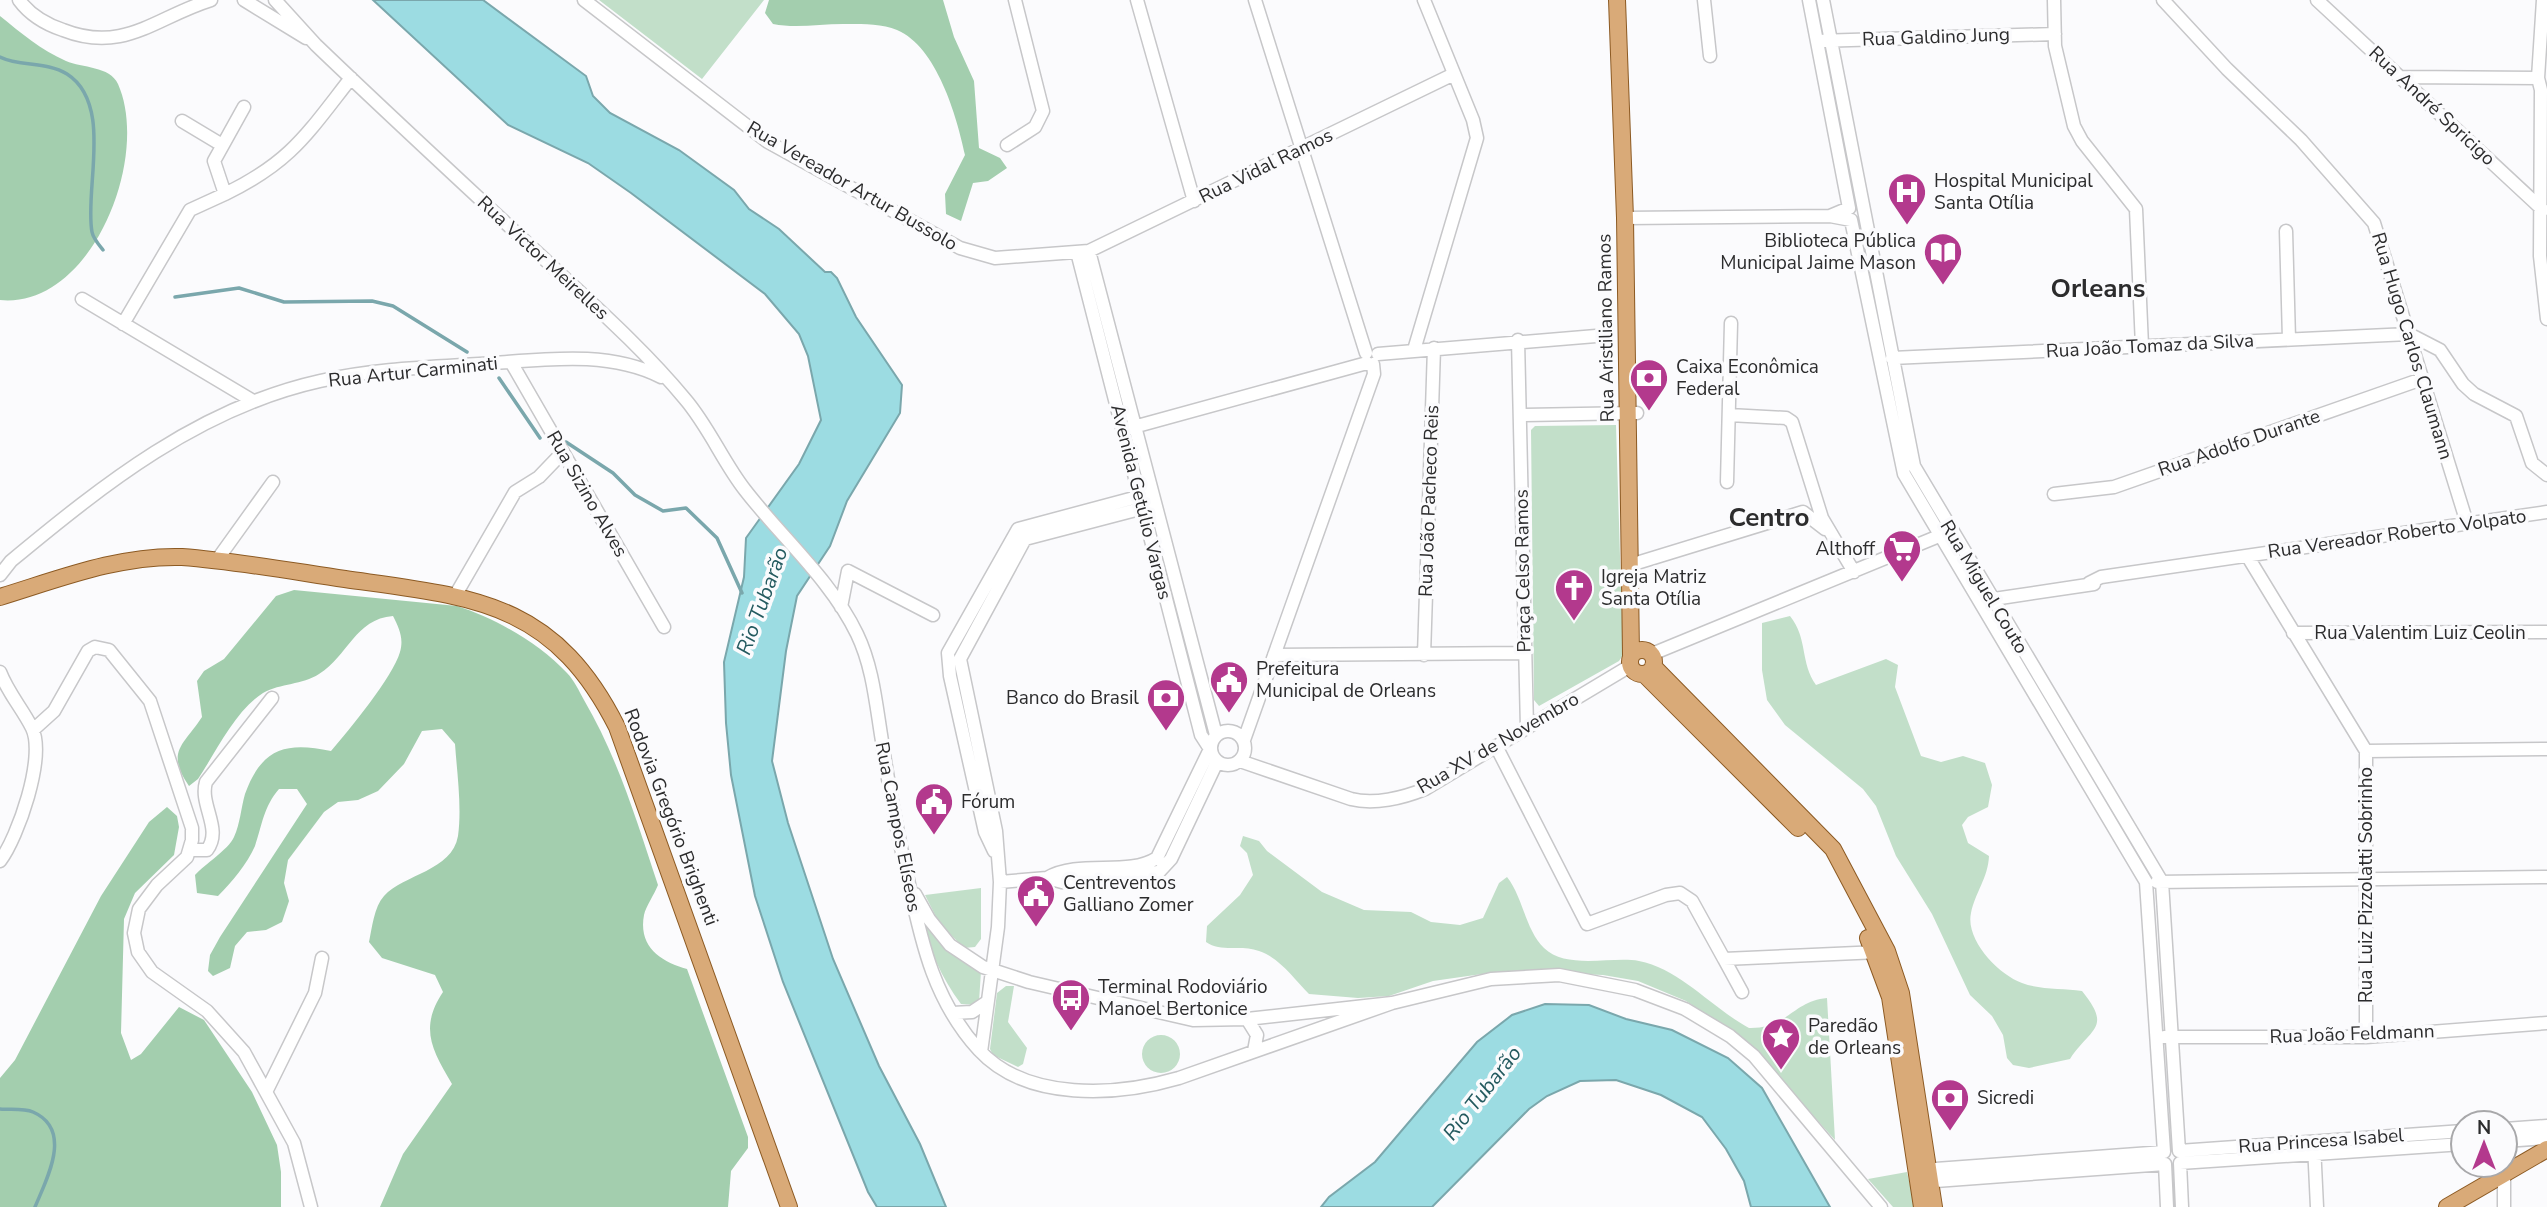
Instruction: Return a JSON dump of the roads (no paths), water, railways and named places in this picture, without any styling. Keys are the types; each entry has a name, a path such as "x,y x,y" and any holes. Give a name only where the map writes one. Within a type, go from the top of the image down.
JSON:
{"main road":[{"name":"Rua Aristiliano Ramos","path":"1617,0 1630,218"},
{"name":"Rua Aristiliano Ramos","path":"1626,0 1633,413 1642,661"},
{"name":"Rua Aristiliano Ramos","path":"1633,413 1642,661"},
{"name":"Rodovia Gregório Brighenti","path":"0,597 124,561 165,557 217,561 455,596 511,614 548,636 575,660 605,703 642,790 789,1207"},
{"path":"1642,661 1773,795 1824,856 1881,952 1923,1176 1934,1207"},
{"path":"2519,1164 2547,1149"},
{"path":"1922,1207 1923,1176"},
{"path":"2447,1207 2493,1179"}],"street":[{"path":"19,0 25,9 52,26 73,34 104,39 136,33 211,0"},
{"path":"244,0 316,45"},
{"path":"275,0 316,45"},
{"name":"Rua Vereador Artur Bussolo","path":"584,0 768,142 960,248 995,258 1083,252"},
{"path":"1007,145 1035,127 1043,111 1014,0"},
{"path":"1137,0 1194,201"},
{"path":"1210,749 1217,762 1227,765 1240,761 1246,750 1244,740 1374,374 1255,0"},
{"path":"1414,350 1476,146 1476,128 1424,0"},
{"path":"1704,0 1710,56"},
{"name":"Rua Miguel Couto","path":"1809,0 1824,41 1842,135 1850,214 1904,457 1917,475 1978,602 2154,882 2150,938 2167,1207"},
{"name":"Rua Miguel Couto","path":"1823,0 1824,41"},
{"path":"2054,0 2055,34 2074,126 2082,141 2136,209 2142,346"},
{"name":"Rua Hugo Carlos Claumann","path":"2162,0 2227,69 2290,128 2367,214 2380,236 2467,523"},
{"name":"Rua André Spricigo","path":"2317,0 2544,211"},
{"path":"2543,0 2538,78 2541,90 2544,211 2541,264 2547,319"},
{"name":"Rua Galdino Jung","path":"1824,41 2055,34"},
{"name":"Rua Victor Meirelles","path":"316,45 608,319 670,382 699,417 746,492"},
{"name":"Rua Vidal Ramos","path":"1083,252 1454,74"},
{"path":"2401,77 2538,78"},
{"path":"123,324 190,211 262,175 284,159 351,78"},
{"path":"225,194 214,161 244,107"},
{"path":"182,121 222,145"},
{"name":"Rua Miguel Couto","path":"1842,135 1864,211 1892,358 1904,457"},
{"path":"1630,218 1850,214 1861,219 1864,211"},
{"path":"2286,231 2289,339"},
{"name":"Avenida Getúlio Vargas","path":"1083,252 1181,630 1216,736"},
{"path":"82,299 253,401"},
{"path":"1727,482 1731,323"},
{"path":"2409,334 2440,350 2463,384 2474,394 2516,416 2532,463 2547,475"},
{"name":"Rua João Tomaz da Silva","path":"1892,358 2409,334"},
{"path":"1129,429 1371,358 1434,348 1596,336"},
{"name":"Praça Celso Ramos","path":"1518,340 1527,728"},
{"name":"Rua João Pacheco Reis","path":"1424,655 1434,348"},
{"name":"Rua Artur Carminati","path":"0,575 31,545 128,467 176,438 253,401 342,377 398,369 571,359 615,362 650,372 670,382"},
{"name":"Rua Sizino Alves","path":"511,362 664,627"},
{"name":"Rua Adolfo Durante","path":"2054,494 2114,487 2422,379"},
{"path":"1520,415 1633,413"},
{"path":"1729,415 1791,420 1829,531 1854,572"},
{"path":"455,596 515,492 544,473 563,452"},
{"path":"217,561 273,482"},
{"name":"Rua Campos Elíseos","path":"746,492 838,602 857,633 869,665 897,838 925,957 952,1013 981,1052 1004,1070 1046,1086 1119,1089 1164,1083 1254,1051"},
{"path":"981,1052 1000,882 996,857 985,832 984,801 956,674 947,658 967,633 987,597 1005,564 1018,529 1058,524 1147,500"},
{"path":"1640,562 1803,512 1829,531"},
{"name":"Rua Vereador Roberto Volpato","path":"1978,602 2089,583 2101,577 2547,512"},
{"name":"Rua Miguel Couto","path":"1944,533 1992,599 2154,882 2165,938 2182,1207"},
{"name":"Rua XV de Novembro","path":"1240,761 1351,799 1368,801 1414,793 1642,661 1944,533"},
{"name":"Rua Luiz Pizzolatti Sobrinho","path":"2248,556 2366,751 2366,1037"},
{"path":"838,602 848,571 933,615"},
{"name":"Avenida Getúlio Vargas","path":"1181,630 1201,735 1210,749"},
{"name":"Rua Valentim Luiz Ceolin","path":"2294,633 2547,632"},
{"path":"33,730 54,712 88,651 102,647 117,657 155,711 192,828 191,850 139,908 135,944 152,972 198,1003 236,1042 294,1143 311,1207"},
{"path":"1274,655 1525,653"},
{"path":"0,672 12,698 33,730 35,751 32,779 14,835 0,861"},
{"path":"191,850 207,849 213,836 204,799 206,782 272,698"},
{"path":"1000,882 1047,878 1062,882 1156,866 1171,859 1216,736 1231,730 1244,740"},
{"path":"1496,747 1587,924 1666,895 1680,893 1692,901 1742,992"},
{"path":"2366,751 2547,749"},
{"path":"1192,801 1217,762"},
{"path":"2154,882 2547,877"},
{"path":"908,881 929,919 950,945 992,970 1029,982 1193,1020 1247,1019 1392,1003"},
{"path":"2150,938 2165,938"},
{"path":"1724,959 1881,952"},
{"path":"266,1092 316,993 322,958"},
{"path":"1247,1019 1257,1035 1254,1051 1392,1003 1490,978 1535,975 1604,983 1685,1009 1730,1036 1754,1056 1881,1207"},
{"path":"952,1013 972,1012 987,1002"},
{"name":"Rua João Feldmann","path":"2156,1038 2366,1037 2547,1023"},
{"path":"2519,1128 2547,1126"},
{"name":"Rua Princesa Isabel","path":"2165,1158 2170,1149 2179,1157 2314,1147 2449,1133"},
{"path":"2519,1140 2547,1138"},
{"name":"Rua Princesa Isabel","path":"2314,1147 2449,1144"},
{"path":"2314,1147 2317,1207"},
{"path":"1923,1176 2165,1158"},
{"path":"2504,1179 2504,1207"}],"water":[{"name":"Rio Tubarão","path":"373,0 483,0 586,76 593,96 610,113 679,150 734,190 749,209 779,229 825,272 831,272 837,278 856,317 902,385 900,413 847,501 830,546 797,596 786,651 772,761 788,823 833,959 879,1066 920,1144 946,1207 877,1207 868,1192 783,982 755,896 731,775 724,662 744,577 746,538 799,464 821,420 808,356 799,334 765,294 631,193 588,163 508,125"},
{"name":"Rio Tubarão","path":"1545,1004 1589,1005 1626,1019 1672,1030 1728,1058 1762,1088 1830,1207 1751,1207 1744,1181 1726,1149 1702,1117 1661,1095 1616,1080 1580,1081 1547,1096 1529,1109 1432,1207 1321,1207 1329,1197 1375,1162 1477,1042 1512,1015"}],"waterway":[{"path":"0,57 59,70 81,88 90,105 93,126 92,232 103,250"},
{"path":"175,297 239,288 284,302 372,301 393,306 467,352"},
{"path":"499,378 540,438"},
{"name":"Rio Tubarão","path":"566,442 613,473 635,495 663,511 686,508 717,538 742,593"},
{"path":"0,1109 33,1112 45,1120 52,1131 54,1156 35,1207"}],"place":[{"name":"Hospital Municipal Santa Otília","path":"1907,226"},
{"name":"Biblioteca Pública Municipal Jaime Mason","path":"1943,286"},
{"name":"Caixa Econômica Federal","path":"1649,412"},
{"name":"Althoff","path":"1902,583"},
{"name":"Igreja Matriz Santa Otília","path":"1574,622"},
{"name":"Prefeitura Municipal de Orleans","path":"1229,714"},
{"name":"Banco do Brasil","path":"1166,732"},
{"name":"Fórum","path":"934,836"},
{"name":"Centreventos Galliano Zomer","path":"1036,928"},
{"name":"Terminal Rodoviário Manoel Bertonice","path":"1071,1032"},
{"name":"Paredão de Orleans","path":"1781,1071"},
{"name":"Sicredi","path":"1950,1132"}],"district":[{"name":"Orleans","path":"2098,288"},
{"name":"Centro","path":"1769,517"}]}
